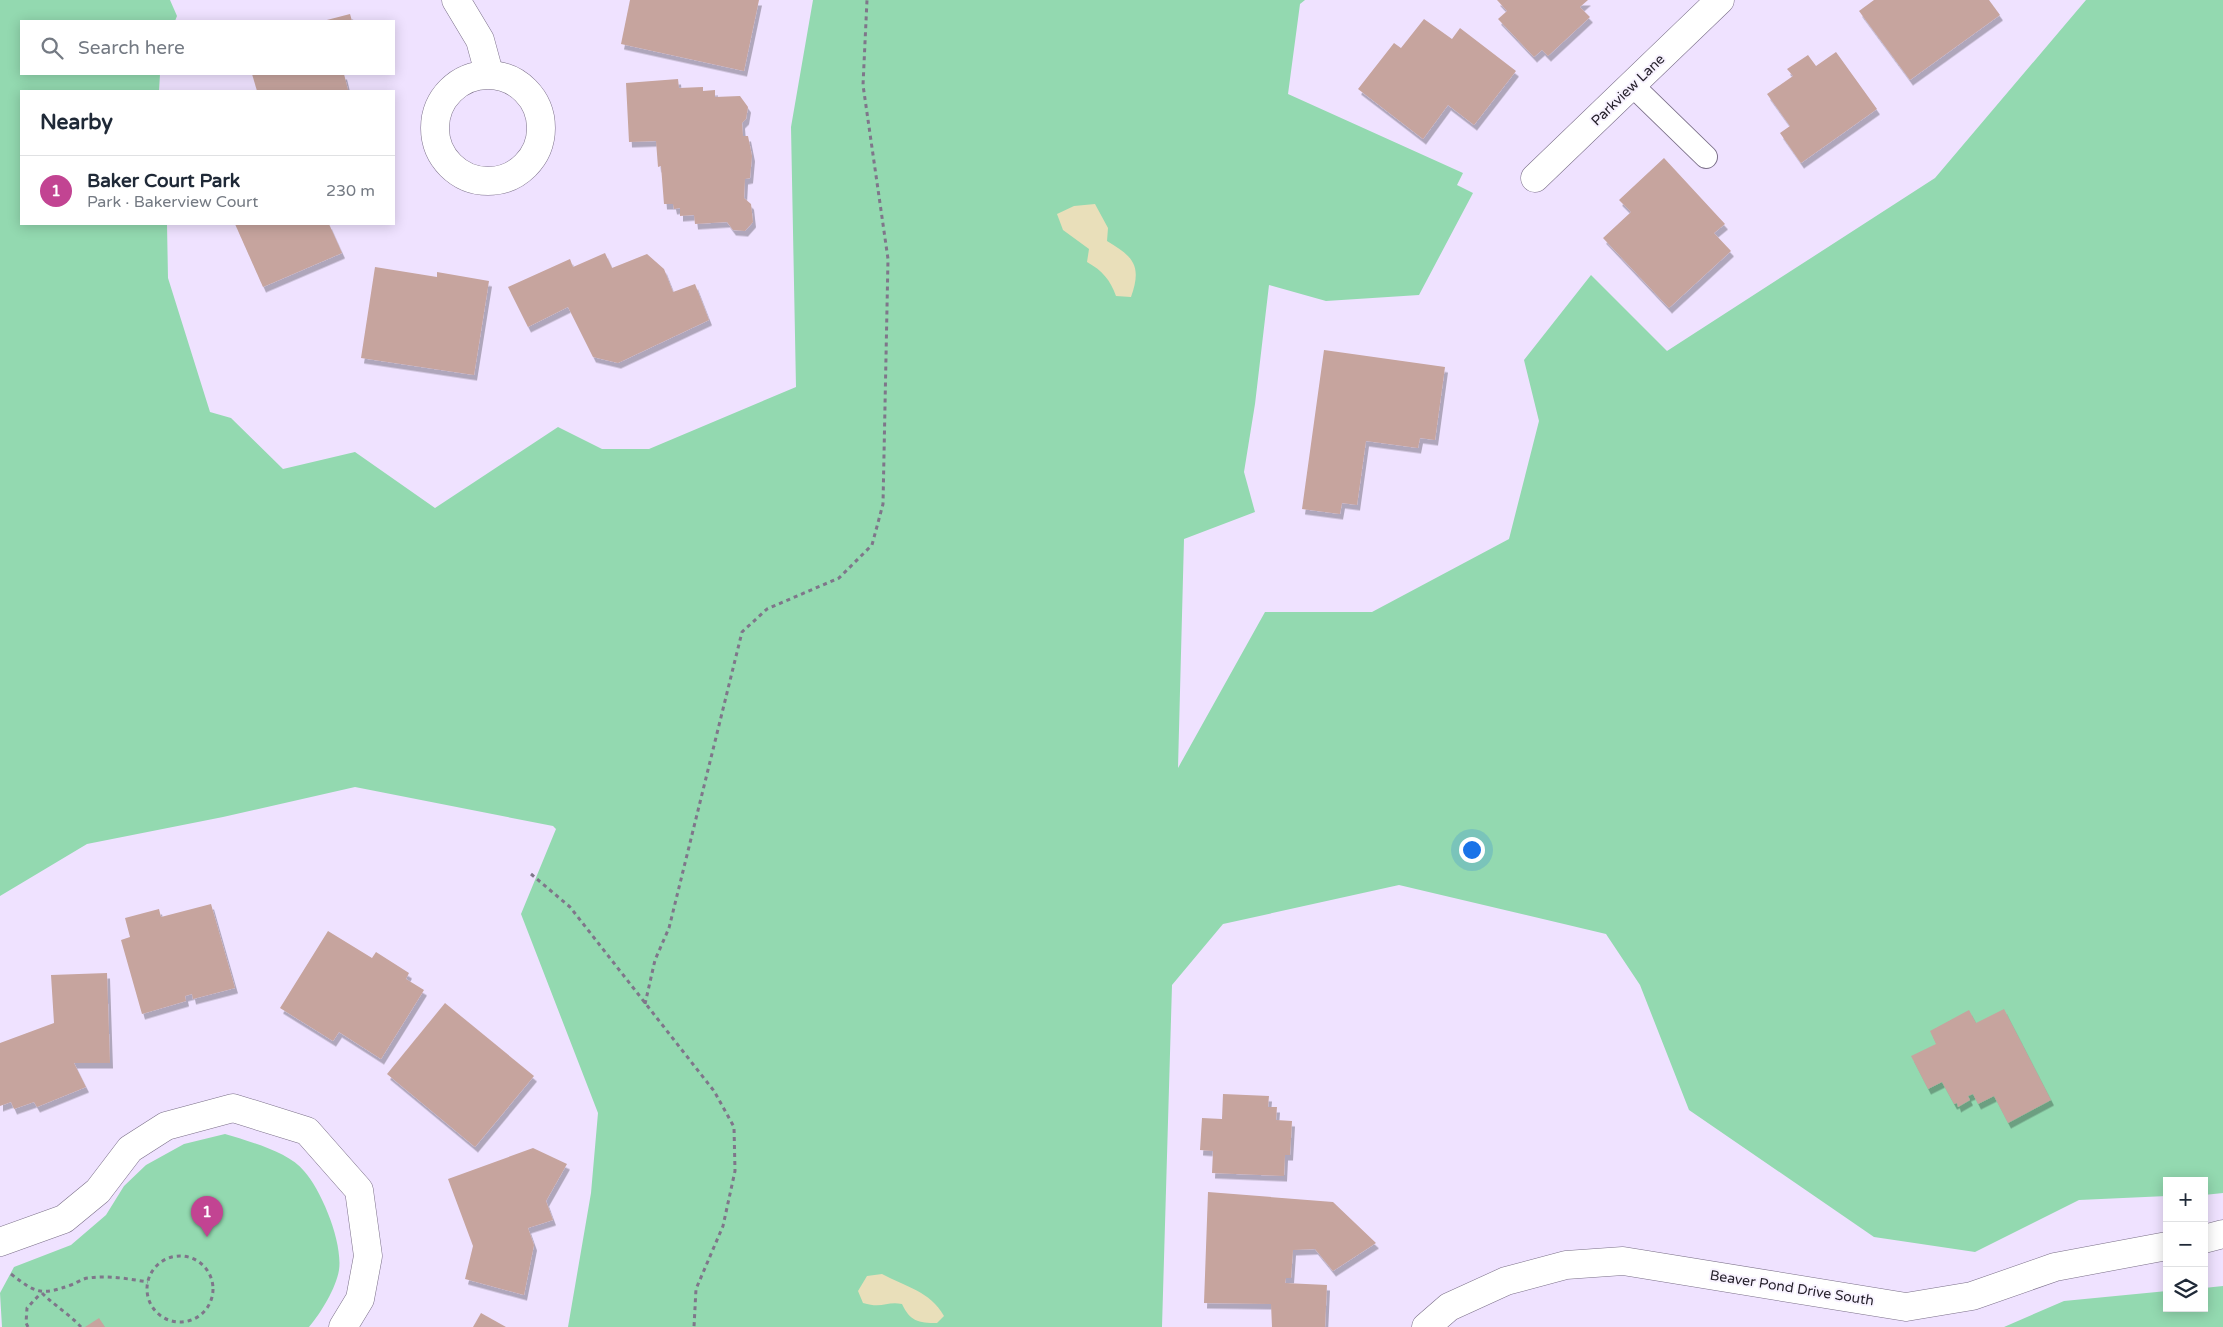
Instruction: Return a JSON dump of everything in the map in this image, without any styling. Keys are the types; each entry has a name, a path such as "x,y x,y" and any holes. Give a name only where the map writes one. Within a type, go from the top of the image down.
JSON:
{"street":[{"path":"456,0 480,40 489,73"},
{"name":"Parkview Lane","path":"1535,178 1633,86 1720,0"},
{"path":"0,1242 64,1219 98,1192 130,1150 166,1126 233,1108 307,1131 359,1190 368,1256 360,1299 343,1327"},
{"path":"2208,1238 2223,1234"},
{"name":"Beaver Pond Drive South","path":"1426,1327 1449,1307 1506,1281 1566,1265 1623,1261 1906,1307 1972,1296 2055,1267 2163,1247"}],"lane":[{"path":"1633,86 1706,157"}],"path":[{"path":"645,1004 655,960 669,928 742,632 767,609 839,578 872,545 883,504 888,259 863,84 868,0"},
{"path":"531,874 570,908 714,1091 734,1128 735,1171 723,1226 696,1289 694,1327"},
{"path":"174,1256 187,1256 198,1261 208,1270 213,1282 213,1295 208,1307 199,1316 187,1321 174,1321 162,1316 153,1307 148,1295 148,1282 153,1270 162,1261 174,1256"},
{"path":"9,1272 34,1291 42,1292 88,1278 116,1278 148,1282"},
{"path":"28,1327 26,1324 27,1308 42,1292"},
{"path":"42,1292 55,1307 70,1314 81,1327"}],"green space":[{"path":"0,0 170,0 177,16 175,20 20,20 20,75 160,75 159,90 20,90 20,225 167,225 168,278 210,412 231,418 283,469 355,452 435,508 558,427 602,449 649,449 796,387 791,127 813,0 1305,0 1300,4 1288,94 1463,173 1457,185 1473,193 1419,295 1326,301 1269,285 1255,404 1244,472 1255,512 1184,539 1178,768 1265,612 1372,612 1509,539 1539,421 1524,360 1591,275 1667,351 1935,178 2086,0 2223,0 2223,1193 2208,1195 2208,1177 2163,1177 2163,1196 2079,1200 1975,1252 1874,1237 1689,1110 1640,985 1606,934 1399,885 1223,924 1172,985 1162,1327 568,1327 591,1193 598,1113 521,914 556,829 553,826 355,787 223,817 87,844 0,896"},
{"path":"225,1134 268,1148 289,1158 311,1180 324,1204 338,1246 339,1270 335,1285 309,1327 2,1327 0,1293 14,1267 71,1245 106,1215 124,1186 146,1165 184,1144"},
{"path":"2223,1286 2223,1327 2004,1327 2064,1301 2163,1291 2163,1312 2208,1312 2208,1288"}],"sand":[{"path":"1095,204 1108,228 1107,241 1124,252 1133,263 1136,277 1131,297 1116,296 1105,276 1087,262 1089,249 1063,230 1057,214 1074,206"},
{"path":"882,1274 925,1295 944,1316 937,1323 925,1322 915,1320 908,1314 902,1304 870,1305 863,1303 858,1291 867,1276"}],"building":[{"path":"630,0 759,0 744,71 621,44"},
{"path":"1497,0 1588,0 1580,7 1590,17 1548,56 1542,50 1534,57 1498,19 1507,11"},
{"path":"1874,0 1989,0 2000,15 1910,80 1859,11"},
{"path":"350,14 352,20 327,20"},
{"path":"1424,19 1452,39 1460,28 1516,71 1474,125 1448,105 1423,139 1358,89 1394,43 1401,48"},
{"path":"1836,52 1877,109 1801,163 1780,133 1790,126 1767,94 1793,76 1787,69 1808,55 1816,66"},
{"path":"252,75 344,75 348,90 257,90"},
{"path":"678,79 679,88 703,87 703,91 715,90 715,97 740,96 748,107 746,119 742,123 743,136 748,136 752,156 750,178 745,179 744,198 751,204 753,222 745,231 733,230 727,222 695,224 694,215 680,216 680,208 674,209 673,204 664,204 661,166 658,167 656,141 629,142 626,83"},
{"path":"1664,158 1725,224 1714,233 1731,251 1669,308 1603,238 1631,212 1619,200"},
{"path":"235,225 329,225 342,253 263,287"},
{"path":"605,253 612,268 647,254 664,269 673,292 695,284 709,320 618,363 593,357 568,307 528,327 508,287 570,259 573,267"},
{"path":"375,267 437,277 437,272 489,281 474,375 361,358"},
{"path":"1324,350 1445,367 1435,440 1420,438 1418,448 1366,441 1357,505 1342,503 1340,514 1302,509"},
{"path":"211,904 235,988 193,999 192,994 185,996 186,1001 142,1014 121,940 130,937 125,918 159,909 161,917"},
{"path":"328,931 372,958 376,952 409,973 406,979 424,990 381,1059 339,1032 333,1041 280,1008"},
{"path":"107,973 110,1063 74,1063 86,1087 37,1107 34,1102 14,1109 11,1102 0,1106 0,1043 54,1023 51,975"},
{"path":"445,1003 534,1076 475,1147 387,1074"},
{"path":"2004,1009 2051,1100 2008,1123 1994,1096 1978,1104 1973,1094 1968,1096 1970,1100 1958,1107 1957,1103 1954,1104 1942,1082 1928,1089 1911,1056 1936,1044 1930,1031 1969,1010 1976,1023"},
{"path":"1223,1094 1269,1096 1268,1107 1277,1107 1276,1120 1292,1121 1290,1155 1285,1155 1284,1176 1212,1173 1213,1151 1200,1150 1202,1118 1222,1119"},
{"path":"533,1148 567,1164 546,1201 553,1220 528,1228 534,1245 524,1295 465,1279 473,1246 448,1179"},
{"path":"1208,1192 1333,1202 1376,1243 1333,1271 1315,1249 1293,1250 1291,1278 1286,1278 1285,1283 1327,1285 1325,1327 1272,1327 1271,1304 1204,1303"},
{"path":"481,1313 506,1327 473,1327"},
{"path":"99,1318 105,1327 85,1327"}],"place":[{"name":"Baker Court Park","path":"207,1237"}]}
